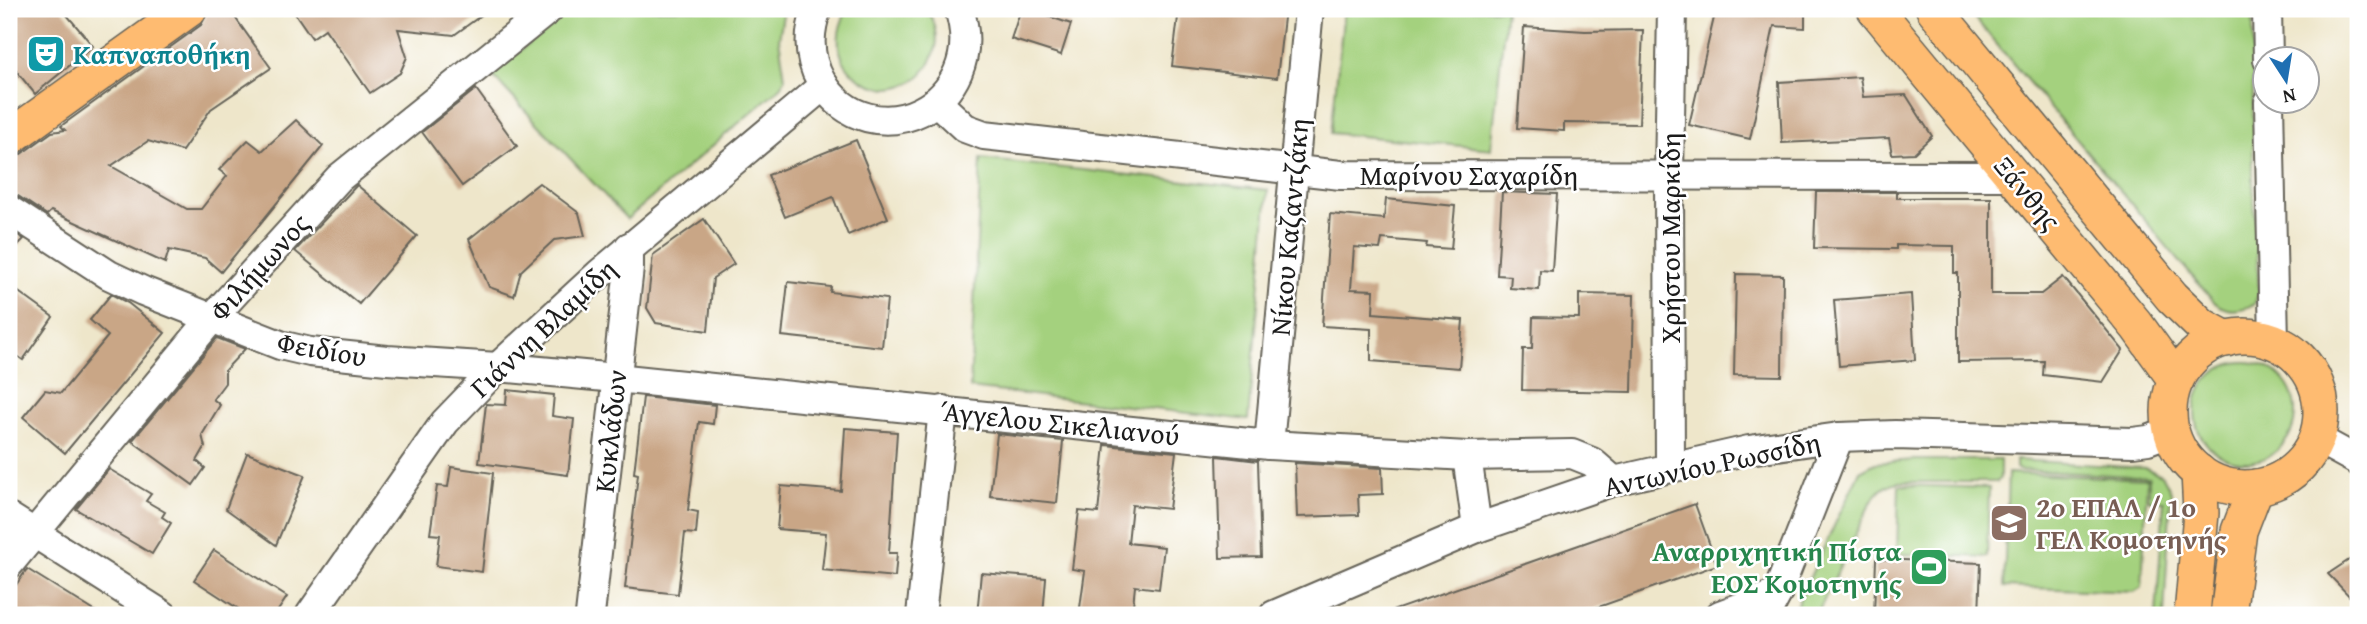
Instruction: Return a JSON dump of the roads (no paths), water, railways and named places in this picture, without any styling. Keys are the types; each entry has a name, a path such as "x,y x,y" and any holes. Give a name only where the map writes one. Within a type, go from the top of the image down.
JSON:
{"main road":[{"path":"9,138 189,9"},
{"name":"Ξάνθης","path":"1875,9 2137,326 2176,380"},
{"name":"Ξάνθης","path":"1934,9 2172,297 2202,326 2226,339"},
{"path":"2248,336 2274,342 2303,363 2316,384 2321,408 2316,438 2311,450 2293,471 2269,484 2256,487 2226,485 2199,472 2182,454 2172,431 2170,405 2176,380 2190,359 2200,351 2226,339 2248,336"},
{"path":"2192,615 2201,513 2199,472"},
{"path":"2228,615 2239,531 2256,487"}],"street":[{"name":"Φιλήμωνος","path":"9,564 212,318 339,178 549,9"},
{"path":"817,9 812,22 811,48 817,74 846,107 872,117 886,119 913,115 937,102 951,87 961,69 966,49 966,29 960,9"},
{"name":"Νίκου Καζαντζάκη","path":"1269,445 1309,9"},
{"name":"Χρήστου Μαρκίδη","path":"1670,467 1669,175 1672,9"},
{"path":"2267,9 2268,46"},
{"name":"Γιάννη Βλαμίδη","path":"310,615 433,435 498,367 629,247 824,85"},
{"name":"Μαρίνου Σαχαρίδη","path":"937,102 965,128 984,135 1348,175 2015,176"},
{"path":"2269,116 2274,342"},
{"name":"Φειδίου","path":"9,211 109,275 280,345 310,352 498,367"},
{"name":"Κυκλάδων","path":"590,615 629,268 629,247"},
{"name":"Άγγελου Σικελιανού","path":"498,367 1269,445 1467,456 1572,454 1592,462 1614,481"},
{"path":"921,615 943,410"},
{"name":"Αντωνίου Ρωσσίδη","path":"1274,615 1478,528 1614,481 1749,450 1839,437 1895,435 2133,442 2148,440 2172,431"},
{"path":"1720,615 1771,605 1839,437"},
{"path":"2316,438 2358,461"},
{"path":"1467,456 1478,528"},
{"path":"9,517 163,615"}],"place":[{"name":"Καπναποθήκη","path":"46,54"},
{"name":"2ο ΕΠΑΛ / 1ο ΓΕΛ Κομοτηνής","path":"2009,523"},
{"name":"Αναρριχητική Πίστα ΕΟΣ Κομοτηνής","path":"1929,567"}]}
